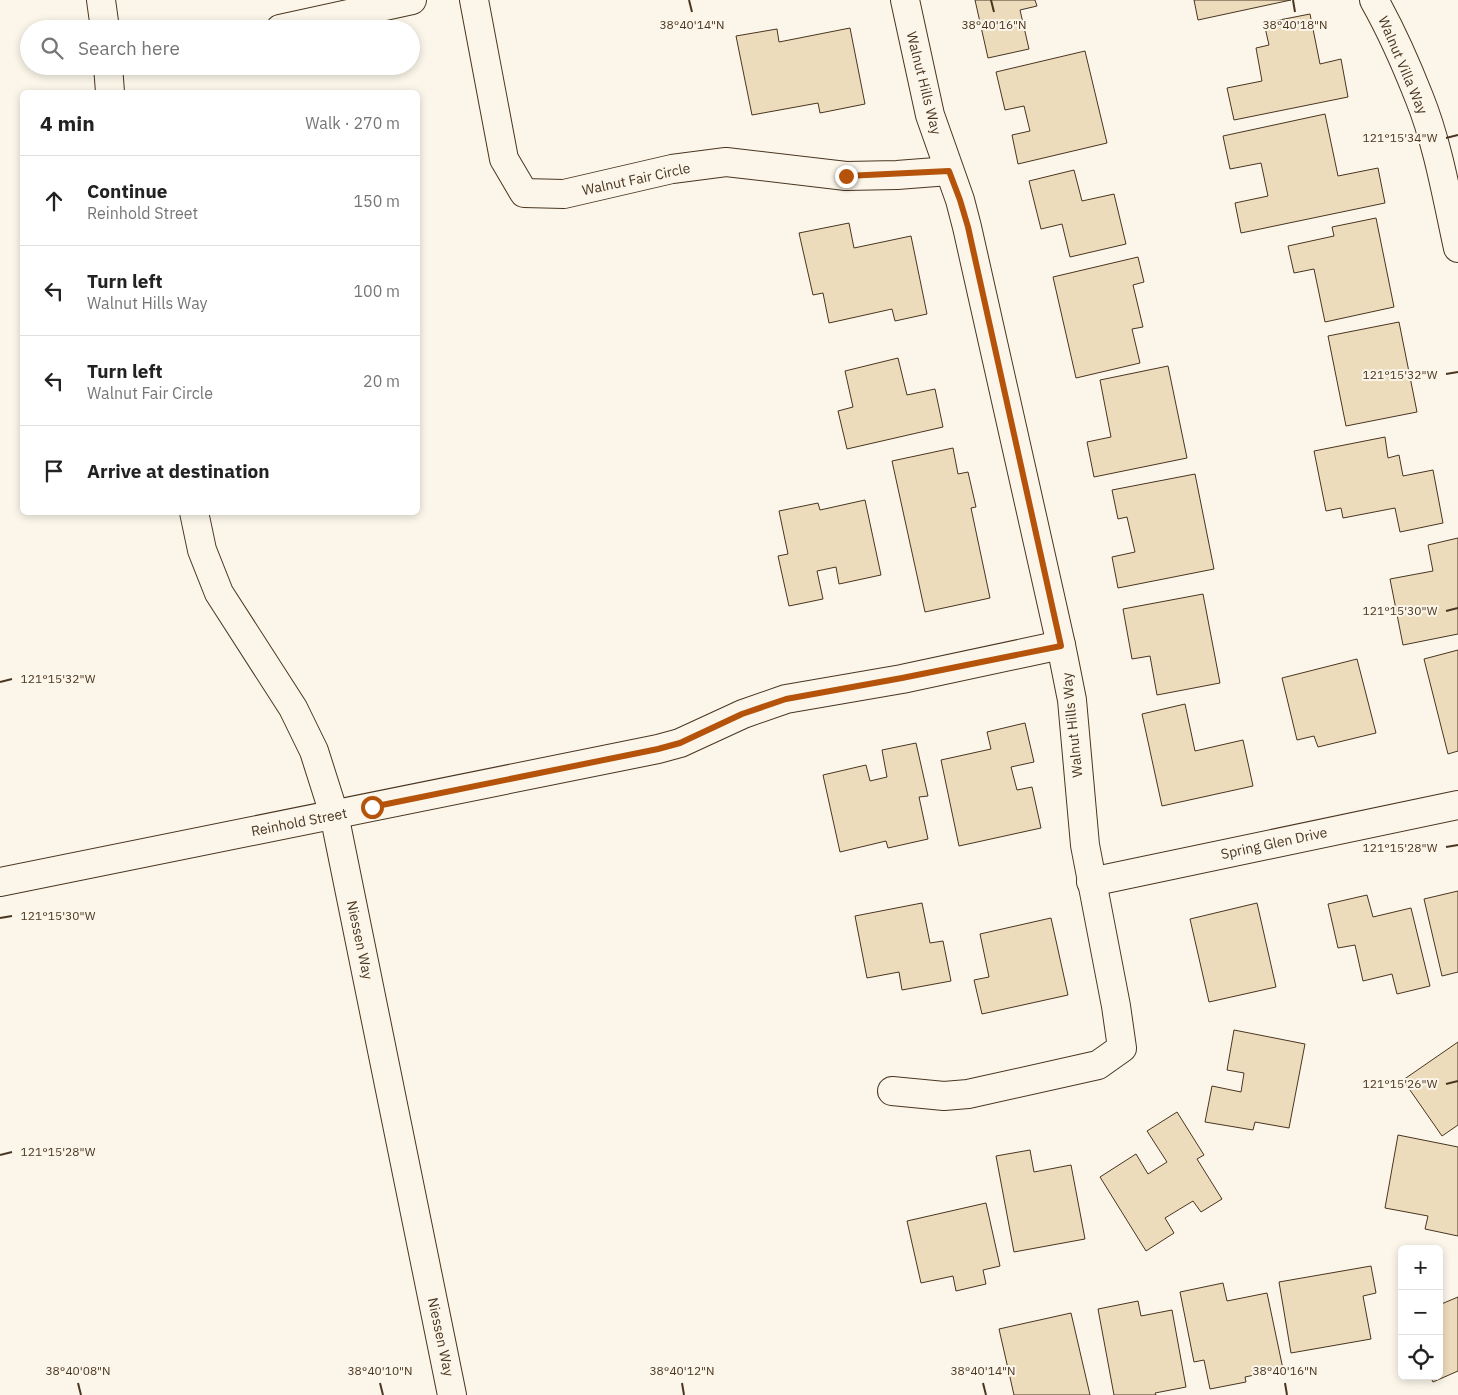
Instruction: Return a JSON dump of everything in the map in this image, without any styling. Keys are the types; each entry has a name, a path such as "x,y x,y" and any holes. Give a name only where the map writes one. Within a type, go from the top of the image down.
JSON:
{"street":[{"path":"100,0 103,20"},
{"path":"321,20 412,0"},
{"name":"Walnut Fair Circle","path":"474,0 504,159 524,193 564,194 672,169 726,162 846,176 949,171"},
{"name":"Walnut Hills Way","path":"892,1091 944,1096 968,1094 1098,1065 1122,1048 1116,1006 1085,845 1072,700 1061,646 968,227 930,115 905,0"},
{"name":"Walnut Villa Way","path":"1374,0 1420,98 1437,154 1458,248"},
{"path":"109,75 110,90"},
{"name":"Niessen Way","path":"195,515 202,550 219,593 293,708 314,751 334,814 452,1395"},
{"name":"Reinhold Street","path":"0,882 658,749 680,743 742,714 786,699 1061,646"},
{"name":"Spring Glen Drive","path":"1091,882 1458,805"}],"building":[{"path":"975,0 1035,0 1037,6 1020,10 1029,49 988,58"},
{"path":"1194,0 1291,0 1198,20"},
{"path":"1310,14 1320,64 1341,59 1348,97 1234,120 1227,88 1262,81 1256,48 1269,45 1264,23"},
{"path":"850,28 865,104 820,113 818,103 752,115 736,36 777,29 779,42"},
{"path":"1085,51 1107,143 1018,164 1012,135 1030,131 1024,106 1005,110 996,72"},
{"path":"1325,114 1338,176 1378,168 1385,203 1241,233 1235,203 1268,196 1261,163 1230,169 1223,136"},
{"path":"1074,170 1082,201 1114,194 1126,244 1070,257 1062,224 1041,229 1029,181"},
{"path":"1376,218 1394,307 1325,322 1314,269 1294,273 1288,246 1334,236 1332,227"},
{"path":"849,223 854,248 911,236 927,314 895,321 892,309 829,323 823,293 813,295 799,233"},
{"path":"1138,257 1144,282 1133,285 1143,327 1132,329 1140,363 1076,378 1053,277"},
{"path":"1399,322 1417,412 1346,426 1328,336"},
{"path":"898,358 907,395 935,389 943,427 847,449 838,411 853,407 845,371"},
{"path":"1168,366 1187,458 1094,477 1087,442 1111,437 1100,380"},
{"path":"1385,437 1388,458 1399,455 1403,476 1433,470 1443,523 1400,532 1395,508 1343,518 1341,508 1326,511 1314,451"},
{"path":"953,448 958,474 968,472 976,507 971,508 990,598 925,612 892,461"},
{"path":"1195,474 1214,569 1118,588 1112,557 1135,552 1127,517 1118,519 1112,490"},
{"path":"865,500 881,575 839,584 836,567 817,571 823,599 789,606 778,556 788,554 779,511 818,503 820,510"},
{"path":"1458,538 1458,634 1403,645 1390,579 1433,571 1428,545"},
{"path":"1203,594 1220,683 1157,695 1150,656 1132,659 1123,609"},
{"path":"1458,650 1458,751 1448,754 1424,659"},
{"path":"1357,659 1376,733 1318,747 1314,736 1297,740 1282,678"},
{"path":"1185,704 1195,751 1243,740 1253,786 1162,806 1142,714"},
{"path":"1025,723 1034,762 1011,767 1017,790 1032,787 1041,828 959,846 941,760 991,749 987,732"},
{"path":"916,743 928,796 919,797 928,839 888,848 886,841 840,852 823,775 866,765 870,781 887,777 882,750"},
{"path":"1458,891 1458,972 1442,976 1424,899"},
{"path":"1367,895 1373,917 1411,908 1430,986 1397,994 1392,974 1363,981 1355,945 1338,948 1328,904"},
{"path":"922,903 930,943 943,941 951,981 902,990 899,972 867,978 855,916"},
{"path":"1257,903 1276,987 1209,1002 1190,919"},
{"path":"1051,918 1068,995 982,1014 974,980 989,977 980,934"},
{"path":"1234,1030 1305,1044 1289,1128 1255,1122 1253,1130 1205,1122 1212,1086 1241,1092 1244,1073 1227,1070"},
{"path":"1458,1042 1458,1125 1442,1136 1403,1080"},
{"path":"1177,1112 1204,1155 1197,1159 1222,1199 1201,1212 1193,1201 1165,1218 1174,1233 1146,1251 1100,1177 1136,1154 1148,1174 1167,1162 1147,1131"},
{"path":"1398,1135 1458,1147 1458,1236 1425,1229 1428,1216 1385,1208"},
{"path":"1030,1150 1034,1172 1071,1165 1085,1239 1014,1252 996,1156"},
{"path":"986,1203 1000,1266 983,1270 986,1284 956,1291 953,1276 921,1283 907,1221"},
{"path":"1371,1266 1376,1293 1363,1296 1371,1339 1291,1353 1279,1282"},
{"path":"1223,1283 1227,1301 1267,1293 1283,1369 1245,1377 1246,1382 1210,1389 1204,1360 1194,1362 1180,1292"},
{"path":"1458,1297 1458,1371 1443,1378 1443,1335 1443,1303"},
{"path":"1138,1301 1141,1316 1172,1310 1186,1387 1155,1393 1156,1395 1114,1395 1098,1309"},
{"path":"1071,1313 1090,1395 1014,1395 999,1329"}],"route":[{"path":"372,807 658,749 680,743 742,714 786,699 864,686 1061,646 968,227 949,171 846,176"}]}
